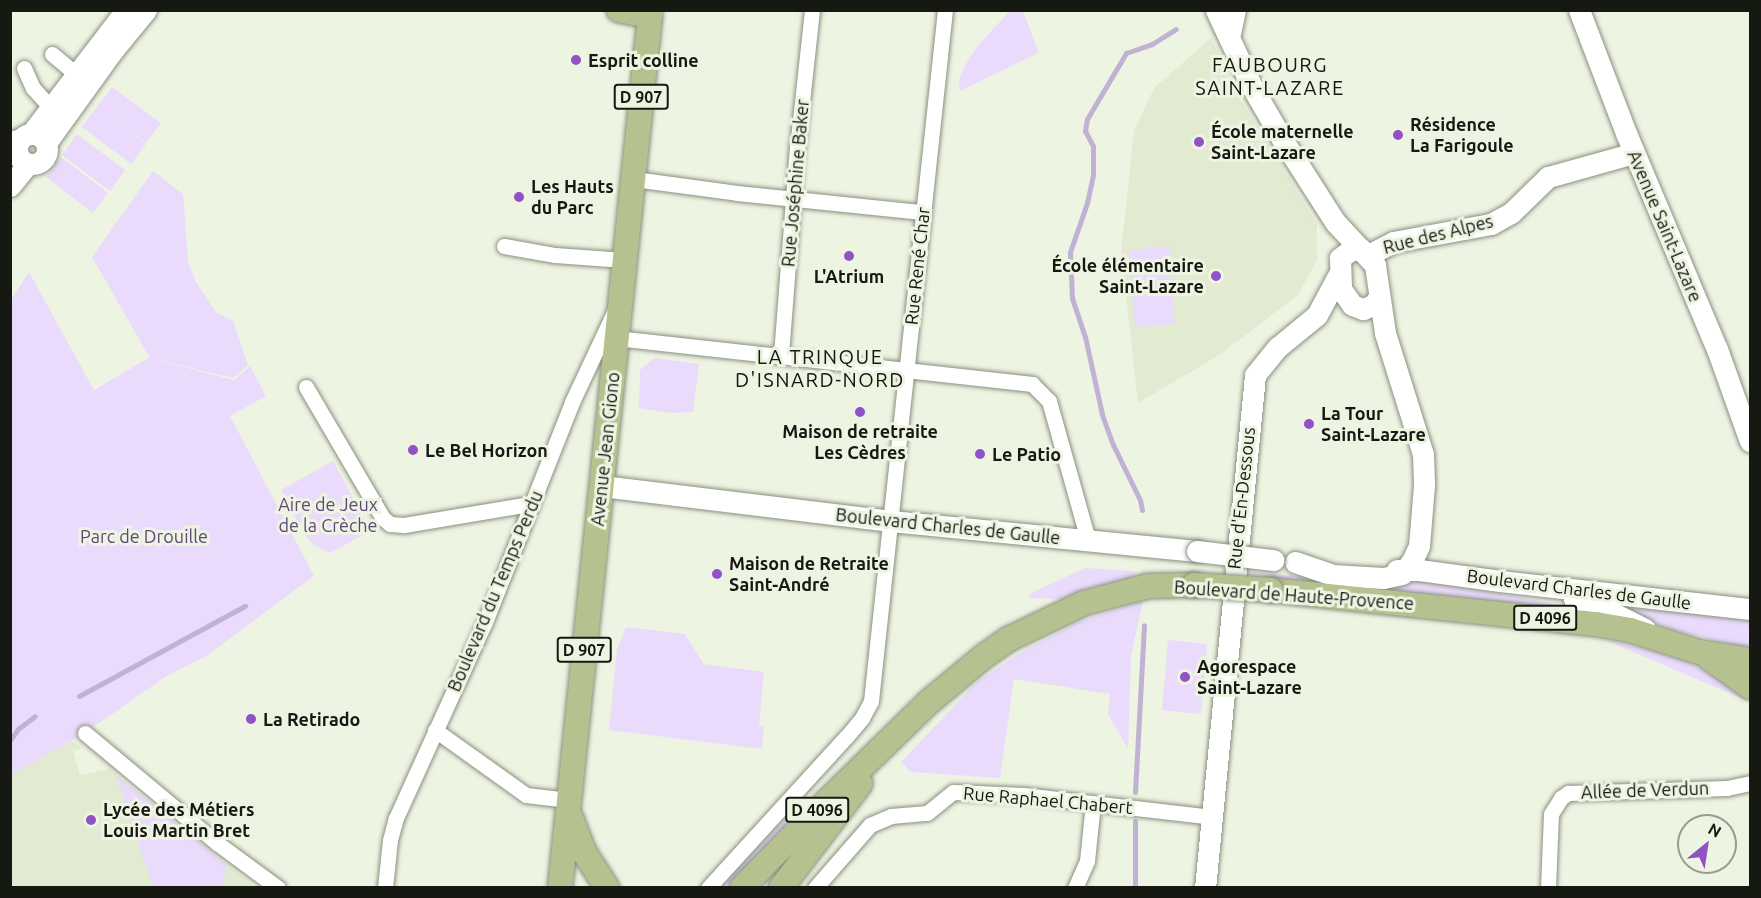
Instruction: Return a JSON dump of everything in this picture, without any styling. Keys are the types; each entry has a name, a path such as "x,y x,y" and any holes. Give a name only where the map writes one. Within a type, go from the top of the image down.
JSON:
{"main road":[{"name":"D 907","path":"619,10 650,13"},
{"name":"Avenue Jean Giono","path":"571,873 569,807 650,13"},
{"name":"Boulevard de Haute-Provence","path":"742,888 812,816 944,688 982,657 1058,614 1130,589 1194,585 1271,590 1596,624 1664,639 1699,652 1750,660"},
{"name":"Boulevard de Haute-Provence","path":"1699,652 1750,687"},
{"name":"Boulevard de Haute-Provence","path":"781,888 830,826 895,736"},
{"name":"D 907","path":"569,807 571,873 607,888"}],"street":[{"path":"10,186 22,149 75,73 126,10"},
{"path":"22,149 113,50 146,10"},
{"name":"Rue Joséphine Baker","path":"781,355 793,199 813,10"},
{"name":"Rue René Char","path":"708,888 862,718 871,701 945,10"},
{"path":"1216,10 1252,87 1282,139 1335,222 1365,252 1378,274 1365,304"},
{"path":"1229,38 1235,10"},
{"name":"Avenue Saint-Lazare","path":"1579,10 1634,153 1717,349 1750,441"},
{"path":"52,54 75,73"},
{"path":"24,68 33,88 50,107"},
{"name":"Rue des Alpes","path":"1340,266 1347,252 1365,252 1393,242 1491,224 1511,213 1548,177 1634,153"},
{"path":"634,179 922,212"},
{"path":"1335,222 1344,296 1365,304 1384,333 1423,454 1424,494 1419,546 1411,563"},
{"path":"504,246 555,255 624,260"},
{"name":"Rue d'En-Dessous","path":"1204,888 1236,542 1255,375 1278,347 1317,315 1340,266"},
{"name":"Boulevard du Temps Perdu","path":"386,888 393,829 435,730 485,622 572,402 620,299"},
{"name":"Rue d'En-Dessous","path":"1317,315 1365,304"},
{"path":"616,339 1027,382 1042,391 1049,401 1088,540"},
{"path":"306,387 382,518 390,524 404,525 530,504"},
{"name":"Boulevard Charles de Gaulle","path":"602,486 891,521 1295,562 1333,575 1395,577 1411,563 1445,573 1500,582 1750,609"},
{"path":"1500,582 1596,605 1664,639"},
{"path":"435,730 526,795 569,807"},
{"path":"85,733 217,843 278,888"},
{"name":"Allée de Verdun","path":"1548,888 1551,814 1561,798 1568,793 1726,788 1750,783"},
{"name":"Rue Raphael Chabert","path":"814,888 829,868 870,825 891,816 927,813 953,792 1023,795 1212,817"},
{"path":"1075,888 1086,865 1094,803"}],"shaded area":[{"name":"École élémentaire Saint-Lazare","path":"1211,38 1245,107 1317,224 1317,260 1298,295 1221,354 1138,403 1121,251 1134,131 1154,88"},
{"name":"Lycée des Métiers Louis Martin Bret","path":"72,741 82,748 73,751 80,775 109,769 255,887 11,887 10,775"}],"green space":[{"path":"1010,11 1023,11 1038,51 960,91 959,80 966,64 980,43"},
{"path":"112,87 161,123 146,143 105,113 146,144 131,164 82,127"},
{"path":"77,134 125,170 110,191 62,155"},
{"path":"61,157 108,193 93,213 46,177"},
{"path":"153,171 183,194 188,262 196,282 216,312 233,321 248,365 233,378 150,358 92,257"},
{"path":"1169,246 1175,324 1135,327 1129,250"},
{"name":"Parc de Drouille","path":"29,272 94,390 149,358 234,380 250,366 266,396 230,416 314,576 206,656 165,677 85,733 11,775 10,302"},
{"path":"655,358 699,364 693,412 670,413 639,408 640,370"},
{"name":"Aire de Jeux de la Crèche","path":"333,461 371,531 330,553 314,545 305,535 281,490"},
{"path":"1085,568 1136,573 1135,577 1061,599 1029,598 1029,594"},
{"path":"1251,572 1394,585 1415,578 1594,611 1593,616 1251,578"},
{"path":"1595,599 1750,617 1750,644 1744,648 1671,629"},
{"path":"1143,601 1131,655 1128,749 1108,714 1110,694 1014,679 1000,778 911,772 901,762 976,683 1020,653 1078,622"},
{"path":"626,627 685,634 704,664 764,672 759,725 764,727 762,749 609,730 617,649"},
{"name":"Agorespace Saint-Lazare","path":"1168,640 1207,644 1201,714 1162,710"},
{"path":"1605,640 1647,649 1686,661 1732,685 1750,702"},
{"path":"116,775 226,865 222,887 153,887"},
{"path":"794,805 802,813 733,887 718,888"}],"waterway":[{"path":"1142,510 1140,500 1113,445 1102,414 1085,337 1072,298 1070,252 1087,203 1093,174 1093,146 1085,131 1087,119 1126,53 1152,44 1176,29"},
{"path":"79,696 245,606"},
{"path":"1135,792 1144,625"},
{"path":"10,740 18,729 35,716"},
{"path":"1135,821 1135,888"}],"place":[{"name":"Esprit colline","path":"576,60"},
{"name":"Résidence La Farigoule","path":"1398,135"},
{"name":"École maternelle Saint-Lazare","path":"1199,142"},
{"name":"Les Hauts du Parc","path":"519,197"},
{"name":"L'Atrium","path":"849,256"},
{"name":"École élémentaire Saint-Lazare","path":"1216,276"},
{"name":"Maison de retraite Les Cèdres","path":"860,412"},
{"name":"La Tour Saint-Lazare","path":"1309,424"},
{"name":"Le Bel Horizon","path":"413,450"},
{"name":"Le Patio","path":"980,454"},
{"name":"Maison de Retraite Saint-André","path":"717,574"},
{"name":"Agorespace Saint-Lazare","path":"1185,677"},
{"name":"La Retirado","path":"251,719"},
{"name":"Lycée des Métiers Louis Martin Bret","path":"91,820"}],"district":[{"name":"FAUBOURG SAINT-LAZARE","path":"1270,76"},
{"name":"LA TRINQUE D'ISNARD-NORD","path":"820,368"}]}
